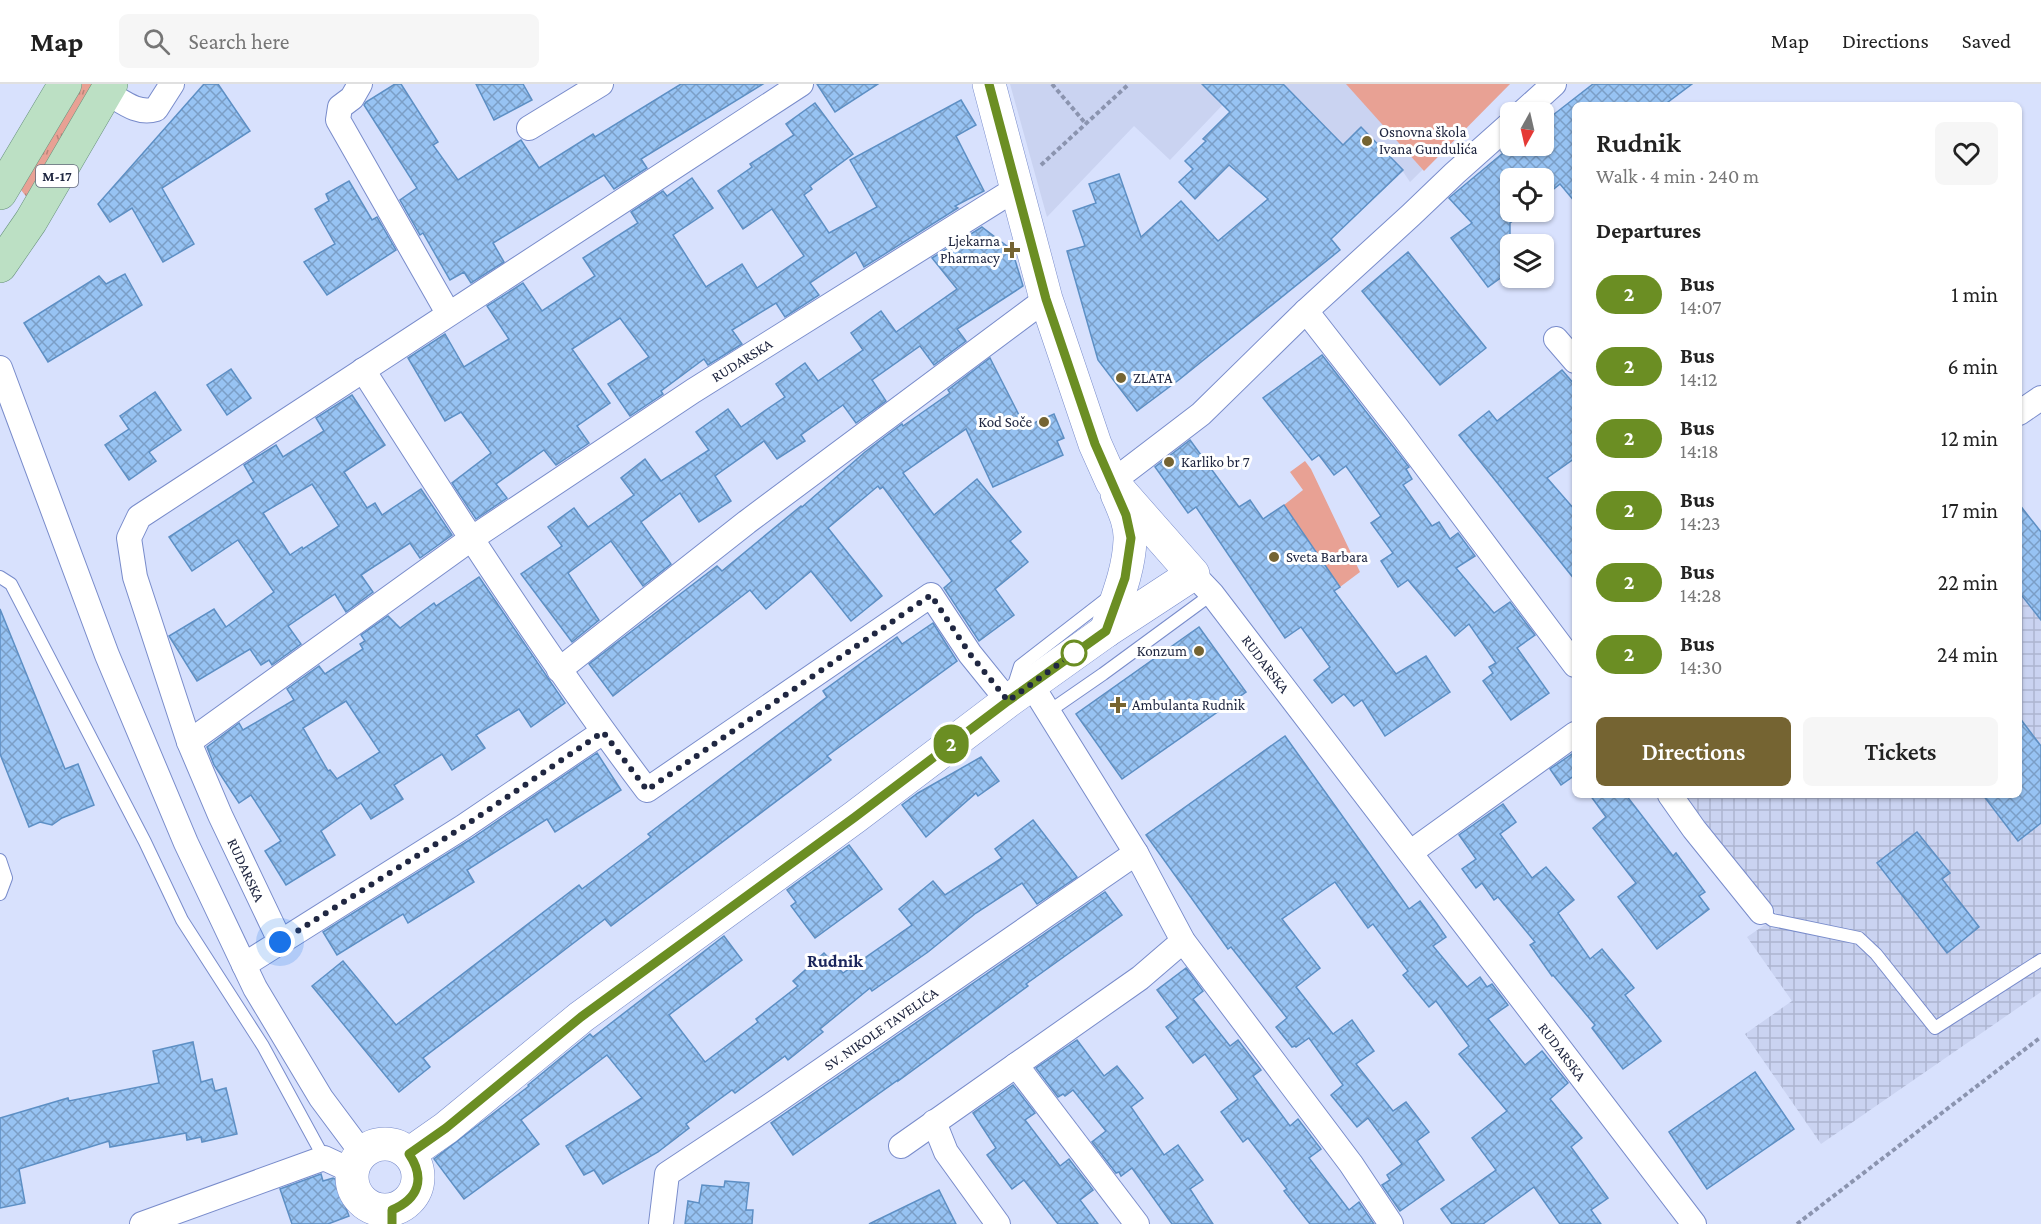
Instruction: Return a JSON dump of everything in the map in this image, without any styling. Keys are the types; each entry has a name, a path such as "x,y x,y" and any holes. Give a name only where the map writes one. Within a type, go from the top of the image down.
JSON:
{"main road":[{"name":"M-17","path":"0,193 65,84"},
{"name":"M-17","path":"0,266 31,221 108,88"}],"street":[{"path":"108,88 136,109 148,111 156,109 172,84"},
{"path":"360,84 352,98 340,107 338,120 448,313"},
{"path":"529,128 601,84"},
{"name":"RUDARSKA","path":"280,942 220,815 189,742 135,577 129,538 139,517 801,84"},
{"name":"RUDARSKA","path":"989,84 1046,299 1095,444 1112,482 1202,584 1411,852 1694,1224"},
{"path":"1534,102 1554,84"},
{"path":"1106,631 1125,578 1131,538 1126,515 1112,482 1201,414 1306,311 1500,133"},
{"name":"RUDARSKA","path":"189,742 471,539 693,391 1017,188"},
{"path":"559,670 747,522 1046,299"},
{"path":"1306,311 1398,429 1572,661"},
{"path":"1556,339 1572,358"},
{"path":"0,368 107,655 186,843 255,988 321,1098 346,1161 352,1181 360,1199 392,1217 414,1194 418,1184 418,1174 416,1163 409,1154 401,1148 381,1144 370,1147 346,1161 142,1224"},
{"path":"363,369 471,539 559,670 647,790 931,595 970,654 1016,695 1048,712 1136,853 1183,941 1351,1164 1390,1224"},
{"path":"2022,411 2041,398"},
{"path":"409,1154 446,1128 581,1017 855,817 1016,695 1106,631 1202,584"},
{"path":"244,965 463,827 603,732"},
{"path":"1411,852 1572,736"},
{"path":"1672,798 1694,829 1761,912"},
{"name":"SV. NIKOLE TAVELIĆA","path":"661,1224 667,1174 771,1105 1136,853"},
{"path":"901,1146 1140,978 1183,941"},
{"path":"1016,1065 1137,1224"},
{"path":"934,1122 946,1152 998,1224"}],"lane":[{"path":"0,577 11,584 145,842 182,920 263,1046 346,1161"},
{"path":"1016,695 1020,666 1110,597 1125,578"},
{"path":"1048,712 1103,674 1202,584"},
{"path":"0,860 6,878 0,894"},
{"path":"1761,912 1772,920 1859,938 1876,954 1935,1028 2041,960"}],"path":[{"path":"1052,84 1086,124"},
{"path":"1017,188 1129,84"},
{"path":"1797,1224 2041,1038"}],"shaded area":[{"name":"Osnovna škola Ivana Gundulića","path":"1010,84 1510,84 1410,182 1402,170 1355,216 1233,94 1170,160 1134,126 1047,217"},
{"path":"2022,508 2041,532 2041,992 1821,1144 1745,1034 1792,1001 1747,937 1778,916 1686,798 2022,798"}],"green space":[{"path":"78,84 94,84 29,200 17,185"},
{"path":"1346,84 1510,84 1424,171"},
{"path":"1305,461 1311,469 1360,572 1340,587 1284,505 1303,490 1290,472"}],"building":[{"path":"204,84 218,84 250,131 162,188 194,244 163,262 132,208 110,222 98,204"},
{"path":"395,84 401,84 438,142 433,145 458,180 521,140 539,168 593,134 595,137 681,84 763,84 641,159 647,168 614,189 604,175 493,243 504,262 471,283 464,272 450,280 423,233 420,235 400,200 417,188 364,105"},
{"path":"476,84 523,84 532,100 494,120"},
{"path":"817,84 878,84 835,112"},
{"path":"1202,84 1283,84 1343,145 1361,127 1403,170 1331,239 1340,250 1137,411 1098,360 1067,251 1085,246 1073,211 1096,203 1089,184 1119,174 1141,237 1181,201 1218,241 1268,199 1229,165 1195,199 1179,182 1193,169 1185,161 1206,141 1203,139 1230,112"},
{"path":"1593,84 1692,84 1668,102 1572,102 1572,198 1560,184 1554,189 1554,168 1500,168 1500,222 1511,222 1510,234 1500,234 1500,278 1488,287 1451,238 1472,223 1449,198 1500,156 1554,156 1554,114"},
{"path":"961,100 976,125 956,136 984,191 955,206 958,208 864,267 856,252 810,283 819,295 785,317 776,303 732,330 742,344 708,365 704,359 661,391 663,394 630,416 608,384 649,357 620,318 572,349 610,403 577,426 589,443 556,465 544,450 496,484 507,498 476,519 452,483 491,453 461,412 445,421 408,358 445,334 464,367 509,339 487,306 523,283 542,311 595,276 583,258 638,223 631,212 663,191 667,196 692,178 713,208 673,235 706,287 742,264 757,288 804,256 772,209 743,229 718,191 752,167 750,164 794,135 786,124 815,103 853,154 810,186 812,189 804,195 829,233 877,207 850,160"},
{"path":"349,181 372,220 377,217 396,250 327,295 304,262 335,244 315,209 329,201 326,194"},
{"path":"982,227 1012,250 1023,286 957,329 966,341 934,365 920,346 872,380 886,401 856,423 843,405 801,435 805,441 777,459 764,441 715,476 731,501 699,522 680,493 641,522 671,564 643,586 611,541 568,573 599,620 572,642 521,574 562,546 548,527 574,508 588,527 634,495 621,478 645,459 661,481 709,450 696,432 728,409 741,427 785,397 776,384 805,363 818,381 863,350 851,333 881,311 896,332 957,289 932,258"},
{"path":"1408,252 1486,348 1440,385 1362,291"},
{"path":"125,274 142,305 48,362 24,323 99,276 106,284"},
{"path":"1322,355 1409,467 1406,469 1412,479 1403,485 1432,526 1439,522 1450,539 1458,533 1475,556 1456,568 1494,613 1510,602 1535,635 1517,648 1549,693 1511,720 1483,681 1493,673 1489,667 1496,663 1469,624 1455,636 1408,580 1398,587 1381,561 1393,553 1371,523 1381,516 1346,466 1334,475 1319,455 1312,460 1263,398"},
{"path":"990,358 1025,427 1054,414 1064,438 1057,441 1063,455 993,487 966,429 903,473 934,515 977,479 1021,532 1010,541 1028,562 995,589 1014,615 979,641 944,588 952,581 883,487 880,489 878,486 828,528 882,596 851,621 811,571 766,609 750,590 613,696 589,664 717,566 722,571 802,507 865,452 902,424 903,426 950,393 948,390"},
{"path":"231,369 251,398 227,415 207,385"},
{"path":"1562,370 1572,382 1572,460 1547,478 1572,507 1572,576 1459,435 1489,411 1497,421"},
{"path":"155,392 181,430 149,452 156,461 129,480 105,445 129,429 120,416"},
{"path":"352,395 385,445 344,472 367,508 375,503 382,515 421,489 452,535 420,558 410,543 361,575 373,592 346,612 335,594 288,626 301,644 272,665 269,660 261,665 250,649 197,681 169,636 214,609 226,627 274,592 238,540 192,571 169,537 254,482 244,465 276,445 283,457 324,431 316,418","holes":["312,484 339,526 290,555 263,513"]},
{"path":"1190,440 1239,507 1250,500 1263,519 1284,505 1340,587 1334,591 1396,674 1426,656 1450,692 1385,736 1362,700 1354,706 1344,694 1332,703 1314,680 1330,667 1301,627 1285,638 1196,507 1188,513 1155,467"},
{"path":"2022,508 2041,532 2041,620 2022,596"},
{"path":"479,577 565,703 531,727 519,709 476,735 485,748 452,770 442,754 394,785 403,799 371,819 361,803 321,831 335,855 286,885 265,851 281,841 251,795 239,803 214,765 207,747 239,723 243,730 294,700 287,689 319,666 325,674 363,649 360,644 365,641 361,635 388,616 400,628 434,603 436,606","holes":["346,701 380,752 337,779 330,770 328,771 303,728"]},
{"path":"0,609 65,769 78,764 94,805 62,818 52,825 40,822 29,827 0,754"},
{"path":"933,623 957,661 827,756 831,760 611,926 605,919 423,1058 430,1067 399,1092 312,986 343,961 396,1025 579,885 582,889 651,837 648,834 827,697 823,691 897,637 902,644"},
{"path":"1199,627 1246,692 1122,779 1076,714"},
{"path":"2022,721 2041,746 2041,823 2018,841 1985,798 2022,798"},
{"path":"1285,736 1409,909 1420,901 1437,924 1446,937 1433,946 1467,987 1480,977 1487,987 1492,984 1508,1005 1488,1019 1525,1065 1542,1051 1568,1083 1550,1099 1582,1138 1571,1147 1608,1198 1591,1210 1601,1224 1560,1224 1534,1187 1483,1224 1452,1224 1441,1209 1496,1170 1472,1138 1507,1111 1459,1054 1469,1046 1436,1001 1429,1007 1403,975 1408,971 1373,924 1368,928 1335,882 1282,919 1320,968 1296,987 1333,1034 1352,1020 1374,1051 1356,1064 1393,1111 1406,1102 1429,1132 1417,1141 1444,1180 1400,1211 1382,1185 1390,1180 1387,1175 1402,1164 1368,1118 1357,1127 1331,1095 1343,1085 1309,1038 1296,1047 1292,1047 1276,1027 1287,1018 1231,947 1228,949 1146,835"},
{"path":"597,753 621,790 555,832 547,819 467,870 474,882 408,923 403,914 337,955 323,932 471,839"},
{"path":"1572,754 1572,777 1561,785 1550,769"},
{"path":"981,757 999,781 978,796 976,793 926,837 902,805 918,793"},
{"path":"1592,798 1628,798 1673,856 1676,853 1705,892 1699,896 1709,909 1657,949 1618,897 1636,883 1593,828 1606,817"},
{"path":"1503,804 1516,822 1500,834 1532,878 1546,867 1574,900 1558,913 1590,959 1602,949 1634,988 1625,995 1661,1041 1623,1069 1592,1028 1595,1025 1552,976 1530,945 1535,942 1498,897 1494,900 1482,883 1476,888 1462,869 1476,859 1459,835"},
{"path":"1033,820 1077,877 1037,904 1022,883 976,913 928,952 872,991 870,988 820,1029 823,1032 788,1060 785,1056 735,1093 732,1090 686,1124 689,1128 658,1152 603,1184 594,1170 584,1175 566,1146 642,1098 607,1055 521,1120 539,1144 464,1199 434,1159 529,1086 590,1034 593,1037 724,936 742,960 669,1015 705,1062 758,1022 756,1019 798,986 793,981 824,953 843,973 912,925 899,909 933,881 945,895 1002,858 995,849"},
{"path":"1917,832 1950,873 1942,879 1979,927 1947,953 1877,863"},
{"path":"849,845 882,889 815,938 791,906 796,902 787,890"},
{"path":"1105,892 1122,915 898,1081 793,1155 771,1123"},
{"path":"1186,968 1203,991 1193,999 1230,1046 1238,1040 1261,1070 1253,1076 1290,1126 1298,1119 1321,1149 1309,1158 1349,1210 1359,1202 1374,1224 1310,1224 1284,1191 1287,1189 1248,1138 1243,1142 1221,1112 1238,1099 1205,1054 1193,1063 1166,1027 1178,1018 1157,990"},
{"path":"1077,1040 1104,1076 1117,1066 1143,1098 1131,1107 1164,1155 1178,1145 1203,1180 1190,1189 1213,1224 1172,1224 1132,1168 1121,1176 1119,1172 1116,1173 1092,1142 1106,1131 1073,1090 1065,1096 1063,1094 1058,1097 1036,1068"},
{"path":"193,1042 201,1082 212,1079 215,1091 226,1088 237,1134 202,1142 201,1137 187,1140 186,1133 110,1147 109,1141 19,1169 25,1203 0,1208 0,1118 68,1098 69,1101 159,1083 153,1051"},
{"path":"1755,1072 1794,1129 1707,1189 1669,1132"},
{"path":"1013,1085 1035,1113 1025,1120 1060,1166 1069,1159 1093,1190 1080,1200 1098,1224 1058,1224 1024,1180 1012,1189 987,1155 996,1148 973,1113"},
{"path":"321,1174 323,1181 335,1179 349,1216 328,1224 292,1224 280,1189"},
{"path":"725,1181 749,1183 746,1210 753,1210 752,1224 685,1224 688,1201 699,1203 702,1185 724,1187"},
{"path":"939,1190 956,1224 869,1224"}],"bus line":[{"name":"2","path":"392,1224 392,1210 406,1203 414,1194 418,1184 416,1163 409,1154 446,1128 581,1017 1106,631 1125,578 1131,538 1126,515 1095,444 1046,299 989,84"}],"place":[{"name":"Osnovna škola Ivana Gundulića","path":"1367,141"},
{"name":"Ljekarna Pharmacy","path":"1012,250"},
{"name":"ZLATA","path":"1121,378"},
{"name":"Kod Soče","path":"1044,422"},
{"name":"Karliko br 7","path":"1169,462"},
{"name":"Sveta Barbara","path":"1274,557"},
{"name":"Konzum","path":"1199,651"},
{"name":"Ambulanta Rudnik","path":"1118,705"}],"district":[{"name":"Rudnik","path":"835,961"}],"route":[{"path":"280,942 463,827 603,732 647,790 931,595 970,654 1008,701 1074,653"}]}
